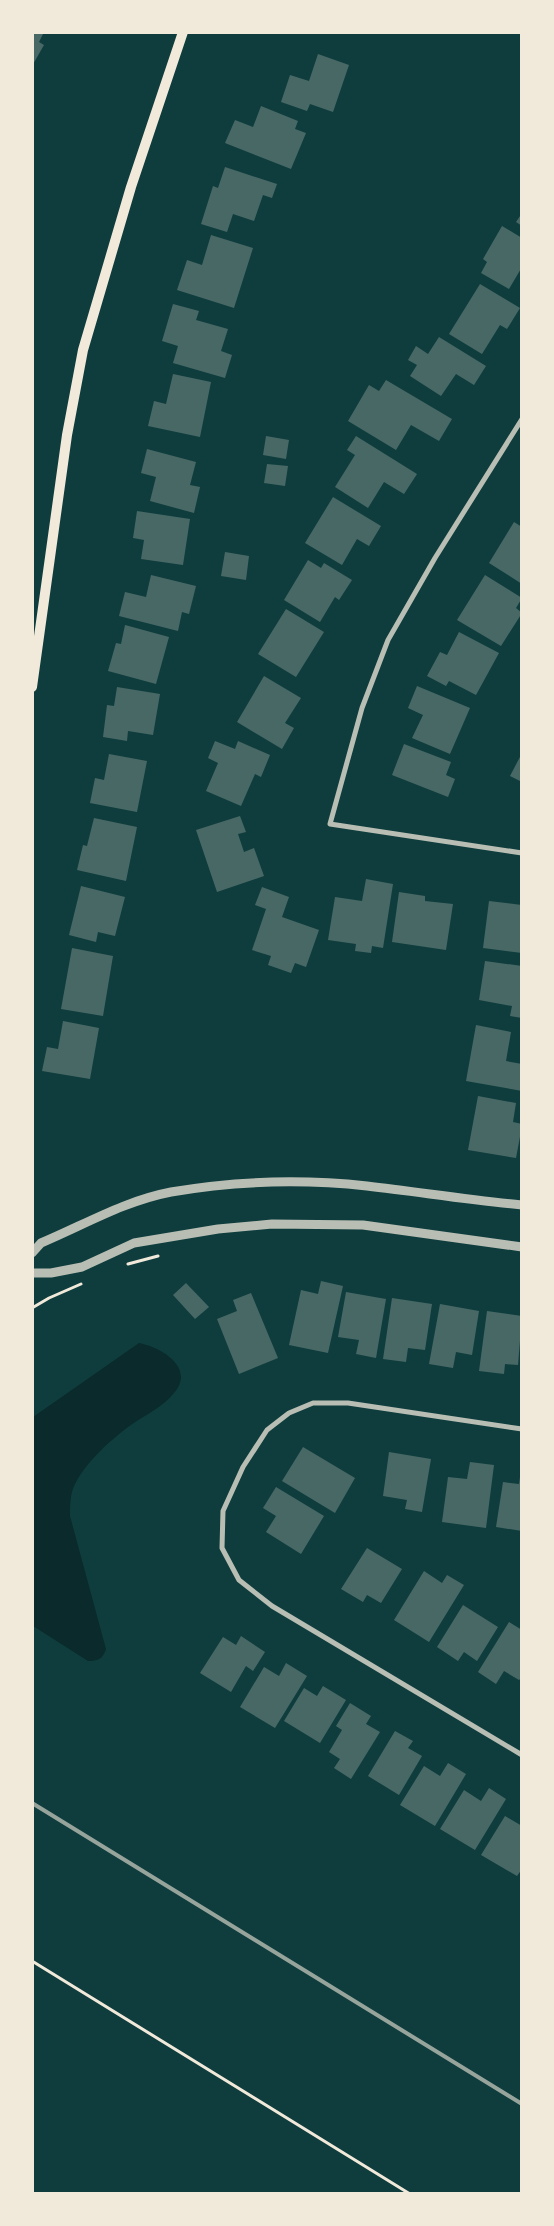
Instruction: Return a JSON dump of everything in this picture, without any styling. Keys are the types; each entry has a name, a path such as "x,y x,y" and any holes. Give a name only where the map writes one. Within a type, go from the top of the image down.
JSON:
{"main road":[{"path":"32,687 67,435 83,350 131,186 183,32"}],"street":[{"path":"522,419 435,558 388,640 362,708 330,824 522,852"},
{"path":"32,1253 41,1243 116,1208 170,1192 226,1185 274,1182 333,1184 522,1204"},
{"path":"32,1273 51,1273 82,1268 134,1243 218,1229 272,1224 363,1225 522,1247"},
{"path":"522,1429 348,1403 314,1403 289,1413 267,1430 243,1467 223,1511 222,1548 239,1580 272,1606 522,1755"}],"path":[{"path":"122,1266 167,1254"},
{"path":"32,1308 82,1283"},
{"path":"32,1961 410,2194"}],"water":[{"path":"139,1343 157,1349 173,1360 181,1375 180,1384 165,1402 131,1425 104,1447 86,1467 74,1487 70,1516 106,1649 100,1659 88,1661 33,1626 33,1417"}],"building":[{"path":"32,32 44,32 39,42 44,45 32,66"},
{"path":"318,54 349,65 333,112 310,104 307,111 281,102 290,75 309,81"},
{"path":"261,106 298,121 295,129 306,133 291,169 225,143 235,120 253,127"},
{"path":"225,167 277,184 272,198 263,195 254,221 233,214 227,232 201,224 213,186 218,188"},
{"path":"522,213 522,226 516,222"},
{"path":"502,226 522,238 522,267 509,289 481,273 487,262 483,259"},
{"path":"211,235 253,248 234,308 177,290 187,260 202,265"},
{"path":"480,284 520,308 507,329 500,325 482,354 449,334"},
{"path":"173,304 199,311 196,320 228,329 221,351 232,355 225,378 173,363 178,346 162,341"},
{"path":"439,337 486,366 474,385 456,374 441,396 410,376 417,365 408,360 416,346 428,354"},
{"path":"173,374 211,382 200,437 148,426 154,401 166,404"},
{"path":"386,380 452,419 439,441 411,425 396,450 348,421 369,385 379,391"},
{"path":"266,436 289,440 286,459 263,455"},
{"path":"356,436 417,474 404,494 384,482 368,508 335,487 355,455 347,450"},
{"path":"147,449 196,462 190,485 200,487 194,513 150,501 156,477 141,473"},
{"path":"267,464 288,466 285,486 264,483"},
{"path":"333,497 381,526 369,546 357,539 342,565 305,543"},
{"path":"137,511 190,519 183,565 141,559 144,540 133,538"},
{"path":"514,522 522,527 522,584 489,563"},
{"path":"225,552 249,556 246,580 221,576"},
{"path":"308,560 321,568 324,563 352,580 339,600 335,597 320,622 284,600"},
{"path":"151,575 196,586 189,614 182,612 178,631 119,616 125,592 146,597"},
{"path":"485,575 522,598 516,608 522,613 501,646 457,620"},
{"path":"286,609 324,632 296,677 258,654"},
{"path":"125,625 169,637 156,684 108,671 116,643 121,644"},
{"path":"459,632 499,653 476,695 449,681 446,686 427,676 440,652 447,655"},
{"path":"264,676 301,698 285,723 294,728 282,749 237,722"},
{"path":"417,686 470,708 450,754 412,738 423,715 408,708"},
{"path":"117,687 160,694 153,735 128,731 127,741 103,737 107,705 114,706"},
{"path":"215,741 235,749 238,741 270,755 261,777 255,774 241,806 206,791 218,763 208,758"},
{"path":"404,744 451,762 446,775 455,779 448,797 392,775"},
{"path":"522,753 522,782 510,776"},
{"path":"109,754 147,761 137,812 90,803 95,778 104,780"},
{"path":"240,816 246,832 238,834 244,852 254,848 264,876 217,892 196,830"},
{"path":"94,818 137,827 126,881 77,870 83,845 87,846"},
{"path":"366,879 393,884 383,948 372,946 371,953 355,951 356,944 328,940 335,897 362,901"},
{"path":"81,886 125,897 115,936 98,932 96,942 69,935"},
{"path":"262,887 289,897 282,917 319,930 306,967 295,963 291,973 268,965 271,956 252,950 266,909 255,905"},
{"path":"399,892 425,896 425,901 453,904 446,950 392,942"},
{"path":"489,901 522,905 522,953 483,948"},
{"path":"72,948 113,956 103,1016 61,1009"},
{"path":"485,961 522,966 522,1018 510,1016 512,1006 479,1000"},
{"path":"63,1021 99,1028 90,1079 42,1071 47,1047 58,1049"},
{"path":"476,1025 511,1032 506,1061 522,1064 522,1091 466,1081"},
{"path":"478,1096 516,1103 513,1122 522,1124 522,1126 516,1158 468,1150"},
{"path":"321,1281 343,1286 328,1353 289,1345 301,1290 318,1294"},
{"path":"186,1283 209,1307 195,1319 173,1295"},
{"path":"346,1292 386,1299 376,1358 356,1354 359,1340 338,1337"},
{"path":"251,1293 278,1358 239,1374 217,1319 237,1311 233,1300"},
{"path":"392,1298 432,1304 425,1350 408,1348 406,1362 383,1359"},
{"path":"440,1304 479,1311 472,1355 456,1352 453,1368 429,1364"},
{"path":"487,1311 522,1316 518,1365 505,1364 504,1374 479,1371"},
{"path":"303,1447 355,1478 335,1513 282,1481"},
{"path":"389,1452 431,1459 422,1512 405,1509 407,1500 383,1496"},
{"path":"470,1462 494,1465 486,1528 442,1522 448,1477 467,1479"},
{"path":"520,1477 522,1531 496,1527 503,1482 519,1484"},
{"path":"276,1487 324,1516 301,1554 266,1532 276,1516 263,1508"},
{"path":"367,1548 402,1569 381,1603 367,1595 363,1602 341,1589"},
{"path":"424,1571 442,1583 447,1575 464,1585 429,1642 394,1620"},
{"path":"463,1605 498,1627 477,1661 464,1652 458,1661 437,1647"},
{"path":"509,1622 522,1630 522,1677 519,1680 504,1671 496,1684 478,1672"},
{"path":"241,1636 265,1652 253,1671 246,1666 231,1692 200,1673 223,1637 236,1645"},
{"path":"286,1663 307,1676 275,1728 240,1707 264,1667 279,1676"},
{"path":"323,1686 346,1700 320,1743 284,1721 304,1688 317,1696"},
{"path":"350,1703 371,1716 366,1724 380,1732 351,1779 334,1768 340,1759 329,1752 342,1730 336,1726"},
{"path":"395,1731 413,1741 408,1748 422,1756 399,1795 368,1776"},
{"path":"448,1763 466,1774 435,1826 400,1805 424,1766 440,1776"},
{"path":"489,1788 506,1799 475,1850 440,1829 464,1790 481,1801"},
{"path":"505,1816 522,1826 522,1869 517,1876 481,1855"}],"railway":[{"path":"32,1803 522,2104"}]}
